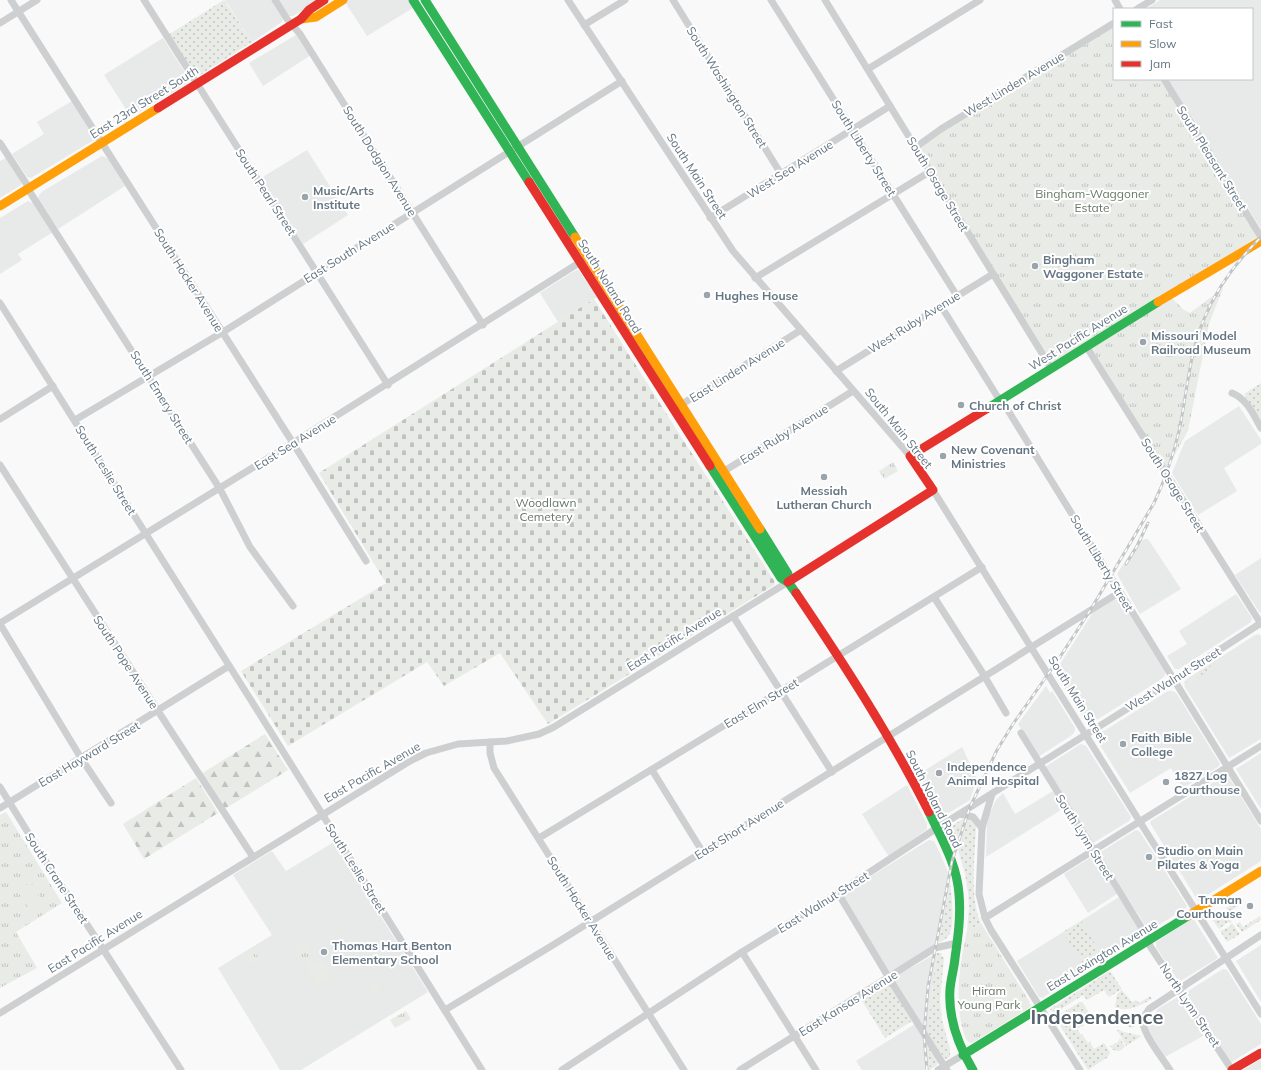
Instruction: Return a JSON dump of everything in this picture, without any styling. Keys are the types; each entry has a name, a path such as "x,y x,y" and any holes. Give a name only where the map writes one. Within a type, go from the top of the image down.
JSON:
{"main road":[{"name":"East 23rd Street South","path":"0,206 301,19 309,10 324,0"},
{"name":"East 23rd Street South","path":"301,19 316,17 343,0"},
{"name":"South Noland Road","path":"413,0 513,148"},
{"name":"South Noland Road","path":"425,0 513,148 677,407 723,471 788,574 788,582"},
{"name":"West Pacific Avenue","path":"910,456 1086,346 1261,241"},
{"name":"South Noland Road","path":"677,407 715,476 781,578 788,582 838,657 888,736 920,794 952,860 958,883 960,907 957,943 950,991 950,1004 954,1031 964,1055 973,1070"},
{"name":"South Main Street","path":"910,456 933,490"},
{"name":"East Pacific Avenue","path":"788,582 933,490"},
{"name":"East Lexington Avenue","path":"964,1055 1261,871"},
{"path":"1232,1070 1261,1053"}],"street":[{"name":"South Hocker Avenue","path":"12,0 366,560"},
{"path":"0,23 37,0"},
{"name":"South Pearl Street","path":"144,0 388,384"},
{"name":"South Dodgion Avenue","path":"275,0 300,34 483,324"},
{"name":"South Main Street","path":"568,0 733,251 910,456"},
{"path":"584,25 625,0"},
{"name":"South Washington Street","path":"673,0 781,174"},
{"name":"South Liberty Street","path":"771,0 957,296"},
{"name":"South Osage Street","path":"825,0 1051,368"},
{"path":"868,69 980,0"},
{"path":"1139,8 1152,0"},
{"name":"West Linden Avenue","path":"916,147 941,129 1113,24"},
{"name":"South Pleasant Street","path":"1165,80 1261,237"},
{"name":"East South Avenue","path":"75,420 222,332 622,81"},
{"name":"West Sea Avenue","path":"710,218 890,106"},
{"name":"South Emery Street","path":"0,142 220,489 250,547 293,606"},
{"path":"755,278 931,171"},
{"name":"East Sea Avenue","path":"0,624 220,489 584,260"},
{"name":"West Ruby Avenue","path":"836,370 993,274"},
{"name":"South Leslie Street","path":"0,303 230,666 482,1070"},
{"name":"South Liberty Street","path":"941,306 997,396 1001,399 1261,821"},
{"name":"East Linden Avenue","path":"677,407 801,330"},
{"name":"South Osage Street","path":"1086,346 1261,623"},
{"path":"0,419 53,386"},
{"name":"East Ruby Avenue","path":"715,476 853,391"},
{"path":"1232,393 1238,395 1245,401 1261,428"},
{"name":"South Pope Avenue","path":"0,465 253,857"},
{"name":"South Main Street","path":"933,490 1261,1014"},
{"name":"East Elm Street","path":"539,838 781,692 982,567"},
{"name":"East Pacific Avenue","path":"0,1013 410,761 426,753 458,744 507,741 539,734 554,727 788,582"},
{"name":"East Short Avenue","path":"445,1010 832,772 1120,592"},
{"path":"934,597 1006,713"},
{"path":"733,616 832,772"},
{"name":"West Walnut Street","path":"1085,734 1173,680 1261,623"},
{"path":"0,624 81,758 111,803"},
{"name":"East Hayward Street","path":"0,808 158,712 230,666"},
{"name":"South Lynn Street","path":"1020,733 1094,850 1148,940"},
{"name":"East Walnut Street","path":"562,1070 742,952 838,893 1085,734"},
{"name":"South Hocker Avenue","path":"490,742 490,753 494,768 684,1070"},
{"path":"985,918 1261,746"},
{"path":"652,770 702,851"},
{"name":"South Crane Street","path":"0,787 48,866 104,949 181,1070"},
{"path":"992,794 982,828 979,894 985,918 991,930 1080,1070"},
{"path":"960,814 973,817 982,828"},
{"path":"838,893 943,1069"},
{"path":"1170,1070 1146,1032 1143,1022 1145,1014 1149,1009 1261,935"},
{"name":"North Lynn Street","path":"1148,940 1174,983 1232,1070"},
{"name":"East Kansas Avenue","path":"740,1070 935,948 957,943"},
{"path":"742,952 816,1070"},
{"name":"East Lexington Avenue","path":"943,1069 964,1055"}],"shaded area":[{"path":"225,0 271,0 283,19 282,22 252,42"},
{"path":"278,0 318,0 293,16 289,16"},
{"path":"347,0 408,0 413,8 367,36 345,2"},
{"path":"1160,0 1261,0 1261,229 1169,80 1253,80 1253,8 1148,8"},
{"path":"296,35 311,55 263,86 249,63"},
{"path":"163,38 189,79 188,82 131,117 104,75"},
{"path":"72,101 94,136 94,140 31,178 27,177 12,154 44,134 37,122"},
{"name":"Music/Arts Institute","path":"307,150 348,215 303,244 261,178"},
{"path":"102,156 109,160 125,186 58,229 38,199 39,195 43,191"},
{"path":"6,158 21,182 21,185 0,198 0,161"},
{"path":"28,201 35,204 53,232 18,254 22,260 0,274 0,218"},
{"path":"577,270 597,297 558,322 540,293"},
{"path":"1239,406 1261,440 1261,444 1224,468 1237,491 1198,515 1172,473 1185,441"},
{"path":"1148,539 1181,589 1140,614 1117,574 1139,540"},
{"path":"1261,558 1261,613 1260,613 1235,575"},
{"path":"1236,594 1252,618 1251,622 1179,669 1175,669 1167,656 1187,644 1179,631"},
{"path":"1114,600 1119,600 1123,604 1165,672 1165,675 1163,678 1092,723 1087,724 1055,672 1092,614"},
{"path":"1259,634 1261,636 1261,739 1229,758 1185,687 1184,682 1255,635"},
{"path":"1046,686 1050,693 1052,691 1075,728 1075,731 1072,735 1038,757 1018,724"},
{"path":"1168,691 1173,691 1177,694 1220,764 1218,767 1183,788 1171,768 1130,793 1098,742 1097,737 1099,734"},
{"path":"1081,744 1086,746 1131,817 1129,821 1093,843 1045,767"},
{"path":"962,747 977,779 970,800 947,814 942,814 919,774"},
{"path":"1261,753 1261,809 1236,769"},
{"path":"1225,775 1228,776 1261,829 1261,861 1198,901 1150,823"},
{"path":"907,785 927,824 927,829 889,857 862,814"},
{"path":"1053,791 1064,808 986,857 987,819 996,800 1003,793 1015,814"},
{"path":"964,819 969,819 958,850 955,844"},
{"path":"1136,830 1140,832 1187,906 1149,931 1099,853"},
{"path":"929,840 934,841 939,851 948,872 950,884 938,943 890,973 843,895"},
{"name":"Thomas Hart Benton Elementary School","path":"334,842 428,992 301,1070 280,1070 218,968 272,935 233,875 272,851 286,871"},
{"path":"1093,856 1117,894 1088,913 1064,874"},
{"path":"1119,897 1142,934 1042,998 1039,997 1017,961"},
{"path":"1193,918 1218,958 1179,982 1156,947 1156,942"},
{"path":"1261,945 1261,1002 1236,961"},
{"path":"937,953 929,1015 929,1036 895,983 895,979 898,975"},
{"path":"1223,969 1227,970 1261,1024 1261,1044 1230,1063 1184,989 1188,991"},
{"path":"1180,997 1205,1035 1165,1057 1151,1034 1147,1022 1159,1008"},
{"path":"915,1024 928,1044 930,1070 862,1070 856,1061"},
{"path":"1261,1059 1261,1070 1243,1070"}],"green space":[{"path":"224,0 252,42 200,75 194,75 168,35"},
{"name":"Bingham-Waggoner Estate","path":"1113,24 1113,80 1164,80 1261,237 1170,296 1184,310 1190,313 1223,288 1209,324 1188,431 1171,461 1166,474 1087,347 1051,368 916,147"},
{"name":"Woodlawn Cemetery","path":"594,299 775,582 774,585 548,724 500,653 444,686 427,662 288,746 241,671 386,583 319,473"},
{"path":"1261,383 1261,421 1244,394"},
{"path":"893,462 898,471 884,479 879,471"},
{"path":"1220,660 1220,663 1186,685 1187,681"},
{"path":"265,734 288,770 223,810 201,774"},
{"path":"196,778 218,813 144,859 123,824"},
{"path":"6,812 62,903 16,932 37,968 0,988 0,815"},
{"path":"969,818 976,826 974,889 977,913 981,923 967,931 969,906 968,893 965,874 958,850"},
{"path":"963,819 955,844 950,829 954,824"},
{"path":"30,882 45,905 32,913 17,891"},
{"path":"950,884 952,895 951,931 947,938 938,943"},
{"path":"1242,899 1244,902 1232,910 1236,916 1232,918 1226,908"},
{"path":"1225,910 1232,922 1228,922 1219,929 1211,918"},
{"path":"1260,916 1261,920 1242,932 1236,924 1240,922 1243,927"},
{"path":"1081,921 1103,957 1086,968 1063,932"},
{"name":"Hiram Young Park","path":"981,923 1031,1006 974,1042 970,1043 964,1036 962,1027 959,1003 959,979 967,931"},
{"path":"1232,923 1240,934 1227,942 1220,931 1231,926 1230,925"},
{"path":"304,942 309,949 310,957 303,959 295,950 297,945"},
{"path":"254,950 260,960 252,965 246,954"},
{"path":"937,953 942,953 941,955 944,958 940,1000 942,1020 950,1049 950,1057 946,1059 929,1036 929,1015"},
{"path":"312,959 316,966 323,961 333,977 318,986 304,964"},
{"path":"1110,971 1122,989 1109,997 1104,990 1087,1000 1083,995 1055,1013 1052,1012 1050,1009"},
{"path":"887,983 912,1021 885,1038 861,999"},
{"path":"375,984 380,989 375,994 370,989"},
{"path":"1122,990 1132,1002 1136,1000 1139,1003 1150,996 1152,999 1134,1008 1120,1009 1115,1007 1117,994"},
{"path":"1080,1002 1083,1003 1093,1019 1077,1029 1088,1043 1090,1042 1094,1049 1104,1043 1110,1052 1108,1057 1088,1070 1056,1019 1057,1016"},
{"path":"406,1011 411,1019 395,1028 390,1020"},
{"path":"1131,1016 1135,1018 1137,1022 1135,1026 1131,1028 1127,1026 1125,1022 1127,1018"},
{"path":"1117,1030 1124,1032 1142,1036 1126,1046"},
{"path":"1120,1038 1125,1047 1119,1051 1113,1050 1110,1046 1118,1042"},
{"path":"928,1044 938,1061 937,1065 930,1070"}],"railway":[{"path":"927,1070 924,1035 928,987 952,861 970,807 997,750 1091,609 1154,503 1165,477 1177,440 1195,346 1204,319 1221,285 1244,255 1261,237"},
{"path":"1126,564 1148,523"}],"traffic: fast":[{"path":"413,0 529,182"},
{"path":"425,0 575,237"},
{"path":"988,408 1158,302"},
{"path":"710,466 781,578 788,582 796,593"},
{"path":"760,529 788,574 788,582"},
{"path":"929,812 948,852 958,883 960,902 958,934 950,989 950,1000 952,1021 955,1031 973,1070"},
{"path":"963,1055 1188,916"}],"traffic: slow":[{"path":"301,19 316,17 343,0"},
{"path":"0,206 158,108"},
{"path":"575,237 760,529"},
{"path":"1158,302 1261,241"},
{"path":"1188,916 1261,871"}],"traffic: jam":[{"path":"158,108 301,19 309,10 324,0"},
{"path":"529,182 710,466"},
{"path":"788,582 933,490 910,456 988,408"},
{"path":"796,593 866,700 899,755 929,812"},
{"path":"1232,1070 1261,1053"}],"place":[{"name":"Music/Arts Institute","path":"305,197"},
{"name":"Bingham Waggoner Estate","path":"1035,266"},
{"name":"Hughes House","path":"707,295"},
{"name":"Missouri Model Railroad Museum","path":"1143,342"},
{"name":"Church of Christ","path":"961,405"},
{"name":"New Covenant Ministries","path":"943,456"},
{"name":"Messiah Lutheran Church","path":"824,477"},
{"name":"Faith Bible College","path":"1123,744"},
{"name":"Independence Animal Hospital","path":"939,773"},
{"name":"1827 Log Courthouse","path":"1166,782"},
{"name":"Studio on Main Pilates & Yoga","path":"1149,857"},
{"name":"Truman Courthouse","path":"1250,906"},
{"name":"Thomas Hart Benton Elementary School","path":"324,952"}],"district":[{"name":"Independence","path":"1097,1016"}]}
